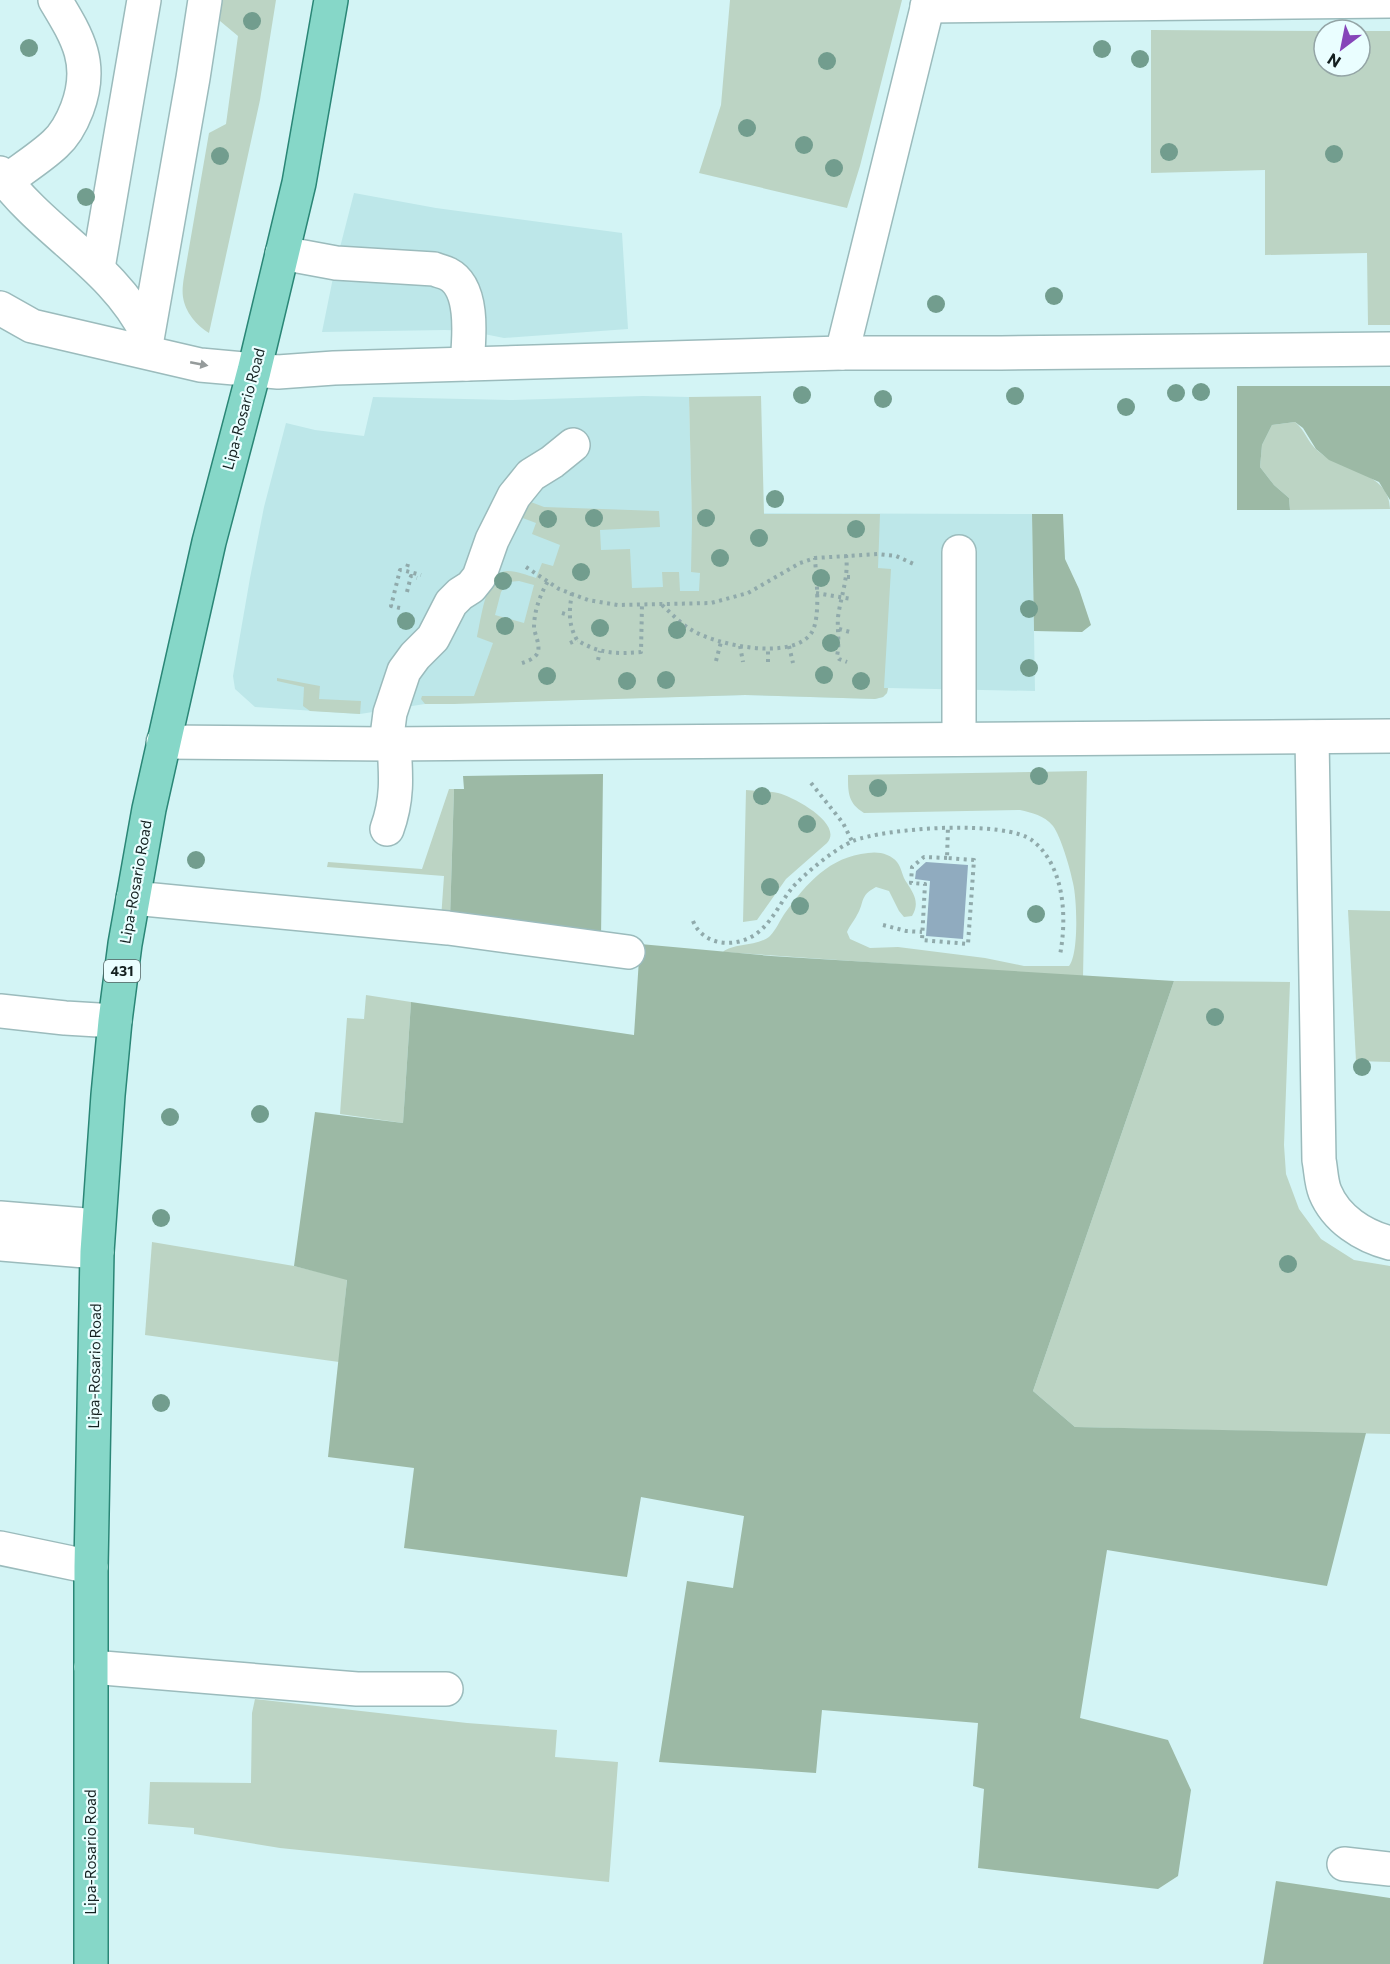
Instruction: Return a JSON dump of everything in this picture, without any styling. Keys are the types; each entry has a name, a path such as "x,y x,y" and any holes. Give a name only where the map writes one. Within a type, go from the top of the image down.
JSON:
{"main road":[{"name":"Lipa-Rosario Road","path":"91,1964 91,1567 98,1239 115,1021 142,843 163,742 209,543 254,371 299,183 331,0"}],"street":[{"path":"55,0 74,33 82,56 85,72 83,93 72,122 56,143 3,177 125,297 138,315 146,342"},
{"path":"98,268 144,0"},
{"path":"146,342 205,0"},
{"path":"842,353 928,3 1390,1"},
{"path":"282,253 336,263 434,270 449,274 460,285 467,304 469,332 467,364"},
{"path":"0,308 32,326 146,342 200,365 278,372 334,368 842,353 1390,349"},
{"path":"387,829 396,796 390,744 390,713 404,671 433,638 451,603 471,587 479,577 500,522 514,496 531,476 573,445"},
{"path":"959,560 959,739"},
{"path":"163,742 390,744 1390,736"},
{"path":"1312,737 1319,1160 1325,1193 1343,1218 1369,1238 1390,1243"},
{"path":"134,898 448,928 628,952"},
{"path":"0,1011 115,1021"},
{"path":"0,1218 98,1239"},
{"path":"0,1244 98,1239"},
{"path":"0,1548 91,1567"},
{"path":"91,1667 336,1687 446,1689"},
{"path":"1344,1864 1390,1869"}],"path":[{"path":"488,554 508,558 559,589 588,600 618,605 711,603 748,593 800,563 815,558 846,555 896,556 915,565 959,560"},
{"path":"846,555 847,577 838,618 840,646 837,656 847,662"},
{"path":"661,604 690,630 721,642 768,648 789,646 807,639 814,630 815,558"},
{"path":"406,571 408,564"},
{"path":"403,609 391,606 400,570 411,574 405,598"},
{"path":"847,577 854,577"},
{"path":"522,663 536,656 538,651 534,628 536,612 541,594 548,581"},
{"path":"572,593 570,625 577,640 600,651 616,654 641,651 642,604"},
{"path":"816,593 852,599"},
{"path":"562,613 569,615"},
{"path":"839,629 850,632"},
{"path":"570,643 577,640"},
{"path":"716,661 721,642"},
{"path":"740,646 742,662"},
{"path":"789,646 793,663"},
{"path":"768,648 768,662"},
{"path":"598,660 600,651"},
{"path":"796,741 797,757 805,775 843,823 852,841"},
{"path":"946,858 948,827"},
{"path":"693,921 704,936 720,943 737,942 752,937 764,927 793,887 822,861 852,841 894,831 948,827 1009,832 1032,840 1046,857 1056,876 1063,898 1064,935 1060,955"},
{"path":"924,857 946,858 974,860 968,944 922,940 925,884 911,882 912,867 924,857"},
{"path":"883,925 906,932 922,932"}],"shaded area":[{"path":"354,193 436,208 622,233 628,329 504,338 469,331 445,330 322,332 336,263"},
{"path":"373,397 513,400 689,397 692,513 1032,514 1035,691 888,688 883,697 875,699 745,695 425,704 360,714 255,707 235,689 233,676 250,578 264,507 286,423 315,430 364,436"},
{"path":"926,862 968,865 963,939 926,936 930,881 915,879 916,871"}],"green space":[{"path":"221,0 276,0 260,100 209,333 200,327 189,313 184,303 183,290 209,133 226,124 238,36 220,21"},
{"path":"730,0 902,0 860,166 847,208 699,173 721,105"},
{"path":"1151,30 1312,31 1312,78 1372,78 1372,31 1390,31 1390,325 1368,325 1367,253 1265,255 1265,170 1151,173"},
{"path":"1237,386 1390,386 1390,500 1379,482 1329,460 1316,449 1303,428 1295,422 1272,425 1262,445 1260,467 1274,485 1289,498 1290,510 1237,510"},
{"path":"761,396 764,514 880,514 878,568 891,569 884,688 888,688 887,693 875,699 745,695 425,704 421,699 422,696 474,696 493,643 477,637 486,598 494,579 508,571 536,578 542,563 553,566 560,545 532,534 536,523 520,517 523,499 544,507 659,511 660,527 600,530 601,550 630,549 632,588 663,587 662,572 679,572 680,591 699,591 700,573 691,572 689,397","holes":["519,581 534,585 524,623 495,615 501,592 508,582"]},
{"path":"1295,422 1318,451 1327,458 1362,473 1382,487 1388,496 1390,509 1290,510 1289,498 1274,485 1260,467 1262,445 1272,425"},
{"path":"1032,514 1063,514 1065,559 1079,589 1091,625 1082,632 1034,631"},
{"path":"277,678 320,686 319,699 361,701 360,714 310,711 303,706 304,687 277,681"},
{"path":"1087,771 1083,977 723,952 733,947 759,942 770,936 802,892 830,866 854,855 876,852 891,857 899,864 912,891 916,907 912,916 904,917 889,891 876,887 865,896 847,932 850,939 870,948 898,947 985,958 1024,966 1069,966 1076,939 1074,891 1062,845 1053,826 1046,819 1020,810 864,813 850,797 848,775"},
{"path":"603,774 601,939 450,919 454,789 464,789 463,776"},
{"path":"449,789 454,789 450,919 441,919 444,876 327,867 328,862 422,869"},
{"path":"746,790 778,793 795,800 815,812 823,820 829,828 830,836 827,843 786,879 757,920 743,922"},
{"path":"1348,910 1390,911 1390,1062 1356,1061"},
{"path":"640,944 771,956 1174,981 1033,1391 1075,1427 1366,1433 1327,1586 1107,1550 1080,1718 1168,1740 1191,1790 1178,1876 1158,1889 978,1868 984,1789 973,1786 978,1723 822,1710 816,1773 659,1762 687,1581 733,1588 744,1516 641,1497 627,1577 404,1548 414,1468 328,1457 347,1280 294,1266 315,1112 403,1123 411,1002 634,1035"},
{"path":"1174,981 1290,982 1284,1145 1286,1174 1299,1209 1321,1239 1354,1260 1390,1266 1390,1434 1075,1427 1033,1391"},
{"path":"366,995 411,1002 403,1123 340,1114 347,1018 364,1019"},
{"path":"152,1242 294,1266 347,1279 339,1362 145,1335"},
{"path":"255,1699 467,1723 557,1730 555,1757 618,1762 609,1882 280,1848 194,1834 194,1828 148,1824 150,1782 251,1783 252,1713"},
{"path":"1276,1881 1390,1898 1390,1964 1263,1964"}]}
